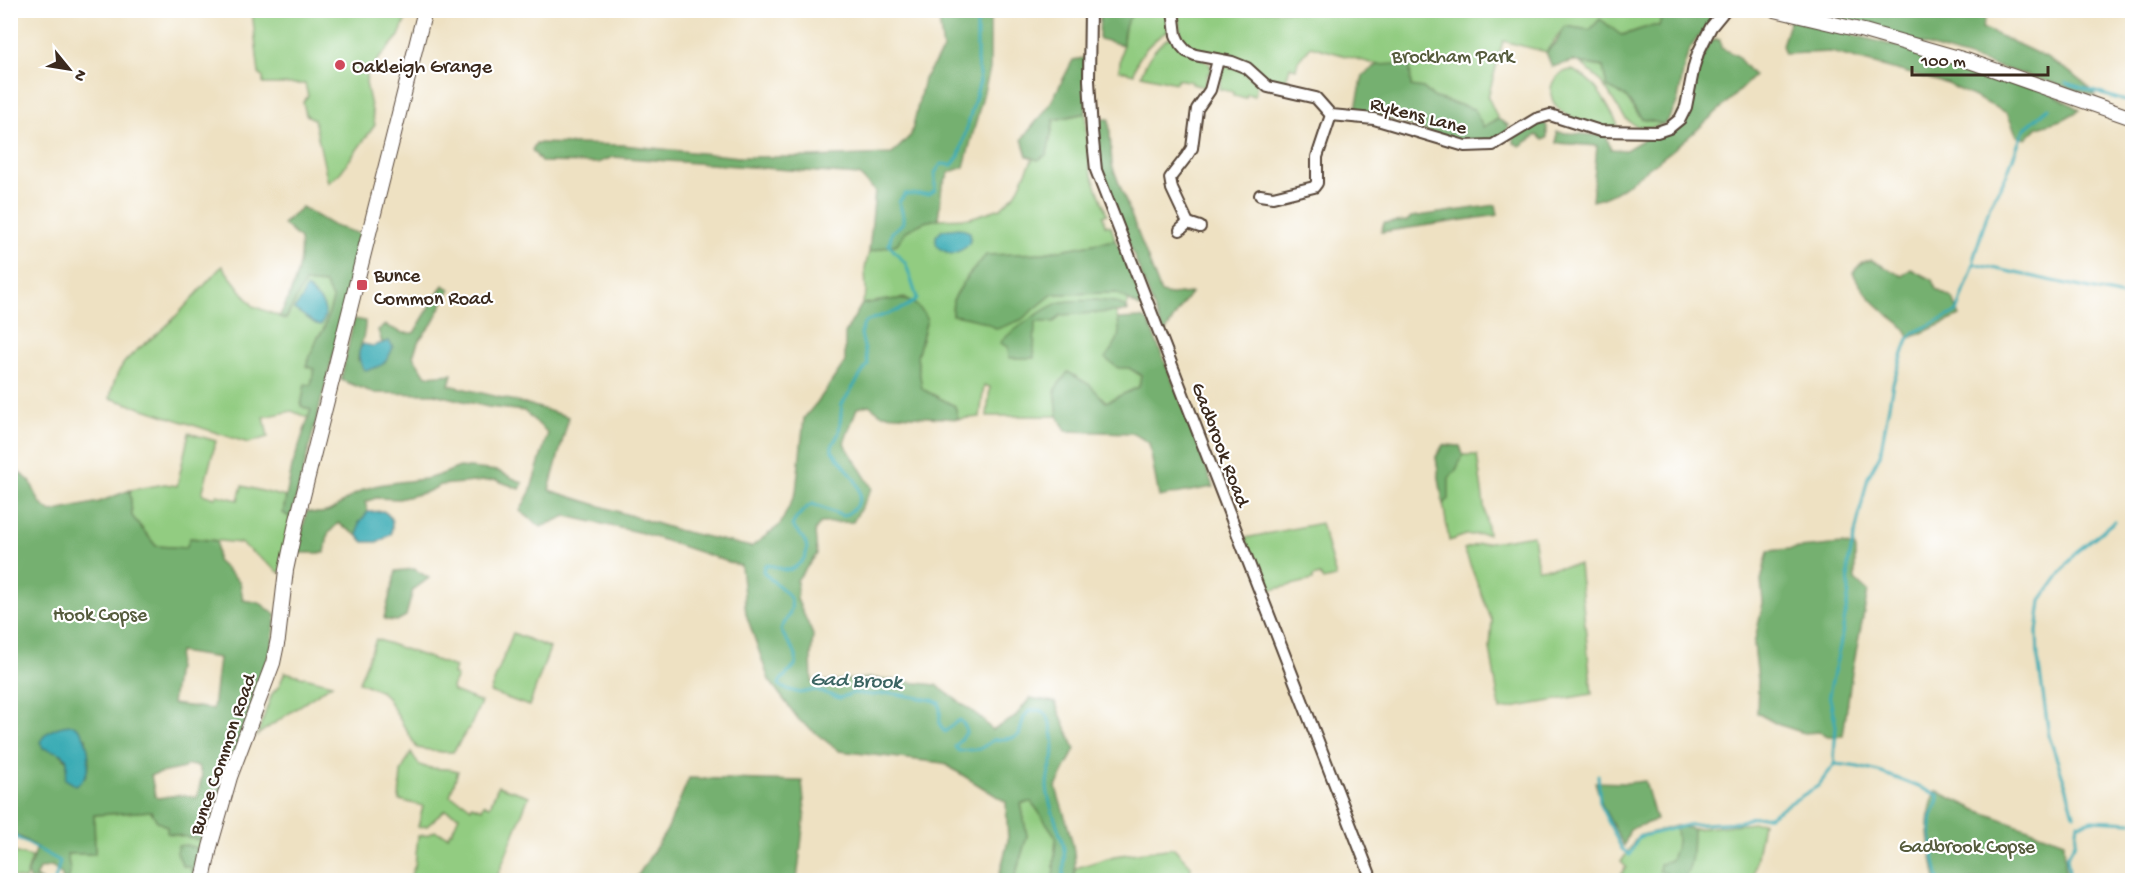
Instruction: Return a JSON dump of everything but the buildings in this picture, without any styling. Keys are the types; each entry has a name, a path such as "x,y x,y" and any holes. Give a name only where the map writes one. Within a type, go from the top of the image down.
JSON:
{"street":[{"name":"Bunce Common Road","path":"204,880 210,847 230,777 273,663 286,570 295,528 425,10"},
{"name":"Gadbrook Road","path":"1090,10 1089,80 1096,170 1372,880"},
{"path":"1173,10 1176,35 1186,51 1247,68 1268,87 1316,98 1331,115 1317,157 1317,183 1314,187 1273,197 1260,195"},
{"name":"Rykens Lane","path":"1331,115 1374,118 1474,147 1493,145 1536,118 1550,115 1600,131 1657,132 1669,128 1680,119 1686,107 1698,53 1711,27 1725,10"},
{"path":"1775,10 1957,58 2133,118"},
{"path":"1200,227 1184,226 1170,178 1192,148 1197,109 1210,90 1218,60"}],"green space":[{"name":"Brockham Park","path":"1616,10 1663,12 1659,26 1620,35 1600,19 1590,30 1565,26 1546,52 1503,41 1488,97 1498,119 1484,127 1475,114 1458,104 1435,98 1423,88 1411,87 1410,66 1378,65 1311,46 1298,61 1296,69 1290,67 1284,87 1193,49 1182,37 1178,11"},
{"path":"252,11 409,11 399,36 367,72 366,83 375,125 340,173 328,183 314,119 306,115 303,102 308,96 305,84 263,84 263,78 259,74"},
{"path":"938,11 990,11 990,69 964,167 950,172 942,186 938,219 924,222 906,231 897,244 869,252 875,191 859,175 613,157 598,163 541,162 532,150 536,143 623,145 740,157 892,154 911,135 924,79 943,50"},
{"path":"1100,11 1136,11 1125,26 1123,45 1099,39"},
{"path":"1136,11 1168,11 1171,29 1142,53 1134,74 1119,70 1126,20"},
{"path":"1659,11 1717,11 1690,49 1676,106 1664,124 1642,119 1625,96 1607,87 1603,67 1573,61 1552,67 1546,52 1557,41 1565,26 1590,30 1600,19 1621,35 1659,26 1663,12"},
{"path":"1811,11 1988,11 1982,28 2059,65 2086,85 2096,96"},
{"path":"1790,20 1969,66 2053,94 2080,110 2064,119 2038,127 2026,139 2017,136 2007,113 1948,84 1831,52 1785,54 1782,45"},
{"path":"1170,37 1210,64 1212,74 1208,73 1205,87 1177,79 1176,83 1141,75 1152,53"},
{"path":"1716,39 1720,40 1721,48 1736,55 1754,76 1713,116 1672,151 1618,190 1592,201 1597,146 1557,143 1557,132 1606,136 1611,149 1626,150 1646,138 1669,133 1698,72 1708,44"},
{"path":"1084,58 1086,113 1054,120 1047,154 1038,160 1027,156 1022,139 1049,106 1073,60"},
{"path":"1580,63 1603,67 1607,87 1625,96 1642,119 1664,124 1642,127 1627,120 1601,83"},
{"path":"1378,65 1410,66 1411,86 1423,88 1435,98 1474,109 1483,127 1498,119 1508,125 1507,132 1491,143 1469,145 1375,114 1355,112 1363,75"},
{"path":"1224,66 1241,69 1257,84 1255,96 1247,94 1246,98 1219,89 1222,76 1218,75"},
{"path":"1572,70 1594,85 1617,126 1613,128 1582,121 1564,113 1553,102 1551,88 1553,82 1557,76"},
{"path":"1086,113 1086,139 1090,170 1107,214 1103,216 1105,225 1111,226 1115,240 1044,253 986,256 967,277 953,300 952,314 991,324 1053,294 1117,293 1129,300 1128,311 1116,312 1120,330 1118,340 1129,368 1141,376 1139,387 1106,402 1089,385 1055,389 1058,416 987,416 990,387 984,385 980,417 958,419 955,406 922,389 917,357 927,319 905,298 862,304 866,293 865,268 869,252 896,244 906,231 924,222 970,218 1001,208 1016,193 1033,158 1038,160 1047,154 1054,120"},
{"path":"1097,119 1109,119 1112,165 1161,293 1171,295 1191,293 1164,334 1101,170"},
{"path":"1540,121 1544,122 1547,127 1547,138 1543,140 1537,135 1520,146 1514,143 1514,137"},
{"path":"1496,205 1498,215 1381,232 1384,223"},
{"path":"302,207 334,226 364,235 291,518 283,513 292,467 311,410 301,406 305,384 311,385 314,369 306,366 318,337 323,331 333,300 325,284 305,282 286,319 279,317 295,280 300,259 300,239 283,224"},
{"path":"1115,240 1125,258 1143,305 1140,307 1116,293 1053,294 1021,320 997,329 976,319 952,315 953,300 967,277 986,255 1044,253"},
{"path":"1871,260 1902,276 1911,269 1932,280 1936,289 1953,299 1960,316 1910,338 1906,330 1868,295 1853,273 1862,262"},
{"path":"222,266 253,306 286,319 305,282 325,284 333,300 323,331 318,337 306,366 315,369 311,385 305,385 301,406 311,410 308,418 292,411 264,417 268,437 248,443 110,398 118,372 124,363 172,320"},
{"path":"443,285 450,289 432,324 419,340 413,356 426,376 452,374 449,385 569,417 549,490 677,530 751,547 780,525 796,492 804,418 845,362 845,333 862,304 899,299 907,300 921,310 927,319 917,357 922,389 955,406 958,419 881,414 869,405 857,408 844,443 872,488 853,522 820,523 815,531 817,554 797,580 797,599 813,635 812,682 872,678 936,685 980,717 992,730 1014,718 1030,698 1055,702 1075,749 1056,787 1073,844 1074,880 1053,880 1056,837 1032,802 1021,803 1027,836 1014,880 998,880 1008,841 1006,802 943,763 839,751 799,720 769,680 746,614 741,566 642,533 566,516 541,527 520,511 530,492 548,433 524,411 488,407 434,394 374,393 341,380 354,319 365,321 358,360 389,341 382,343 378,330 385,325 403,333 414,333"},
{"path":"1066,301 1115,302 1126,307 1128,311 1061,315 1054,322 1035,322 1034,358 1009,358 1008,347 1000,343 1030,319 1056,304"},
{"path":"1141,318 1148,321 1195,436 1213,487 1159,497 1149,443 1133,433 1066,431 1058,416 1055,389 1068,372 1090,385 1106,402 1139,387 1141,375 1129,368 1118,368 1105,358 1115,345 1118,336 1118,319"},
{"path":"189,433 216,441 202,494 215,498 217,495 238,500 242,486 286,497 283,513 291,518 280,573 240,543 191,538 186,548 156,546 132,516 130,490 165,484 177,486"},
{"path":"1443,445 1460,446 1463,455 1477,455 1488,534 1466,535 1449,541 1436,457"},
{"path":"1443,445 1460,446 1463,455 1456,470 1449,478 1449,499 1443,504 1436,457"},
{"name":"Hook Copse","path":"10,465 30,481 40,503 51,512 99,502 130,490 132,516 156,546 186,548 190,538 217,541 217,561 240,582 243,600 260,603 276,615 272,646 205,841 167,833 167,827 157,821 151,811 94,815 95,854 67,854 70,870 67,880 62,880 63,876 52,866 39,869 35,877 43,880 29,880 28,873 37,847 10,831","holes":["179,652 219,658 213,709 172,704","86,738 89,764 85,778 66,775 68,762 59,752","187,765 198,766 202,776 197,797 178,795 158,798 155,796 151,775 184,768"]},
{"path":"460,467 498,471 523,483 520,489 496,480 441,485 427,492 399,499 376,498 365,502 368,512 359,523 358,536 338,523 328,534 325,553 297,553 307,511 323,513 330,511 368,488 429,478"},
{"path":"1321,523 1336,577 1323,580 1320,575 1313,577 1313,580 1271,590 1264,589 1245,538"},
{"path":"1533,535 1538,569 1579,565 1592,694 1500,710 1490,648 1492,621 1464,549 1479,544"},
{"path":"1842,544 1855,547 1855,580 1868,592 1852,672 1843,736 1828,736 1819,732 1804,733 1777,724 1757,713 1758,680 1754,644 1763,603 1761,581 1768,551"},
{"path":"414,569 429,578 413,590 406,616 397,621 386,620 384,618 396,571"},
{"path":"513,633 550,648 529,706 490,692"},
{"path":"376,639 455,667 453,674 457,676 452,687 453,691 481,702 471,725 453,752 417,748 386,696 359,682"},
{"path":"285,672 332,684 257,735 272,694 279,686"},
{"path":"411,752 422,766 458,771 450,796 471,808 472,805 482,809 484,804 490,806 498,786 529,796 496,880 409,880 415,865 418,836 435,831 448,836 459,816 445,810 427,826 418,827 423,806 399,800 401,772"},
{"path":"689,778 802,781 805,811 797,880 635,880 667,830"},
{"path":"1645,781 1656,820 1630,829 1624,846 1602,805 1595,782"},
{"name":"Gadbrook Copse","path":"1936,791 1979,811 2064,842 2066,880 1936,880 1929,824"},
{"path":"1032,802 1056,837 1053,880 1014,880 1027,836 1021,803"},
{"path":"151,811 157,821 167,827 168,833 205,841 195,880 67,880 70,870 67,854 95,854 94,815"},
{"path":"1763,822 1753,880 1617,880 1626,867 1621,862 1638,836 1676,826 1693,829"},
{"path":"1676,826 1693,829 1691,862 1683,880 1666,880 1666,873 1659,871 1660,864 1671,860 1677,843"},
{"path":"186,845 202,850 197,872 191,871 191,867 183,866 177,853 178,846"},
{"path":"1174,848 1191,866 1190,880 1074,880 1076,868 1114,856"},
{"path":"10,851 32,857 25,880 11,877"}],"water":[{"path":"959,228 970,232 970,241 966,247 951,254 940,249 936,244 936,236 942,230"},
{"path":"307,288 320,300 325,309 321,325 294,309"},
{"path":"389,341 393,347 386,361 380,366 364,370 359,357 363,344 373,346"},
{"path":"383,511 392,520 391,534 379,542 364,542 358,536 359,523 368,512"},
{"path":"73,725 84,736 89,755 86,774 82,781 75,785 65,779 67,760 65,757 58,752 43,748 40,742 54,729"}],"waterway":[{"name":"Gad Brook","path":"979,10 977,61 980,81 959,156 952,165 941,164 935,173 935,190 929,194 905,194 899,202 903,223 892,232 889,245 906,264 917,298 906,307 864,323 861,334 868,364 842,404 839,433 832,446 832,451 857,485 860,493 859,501 854,509 843,516 812,504 809,506 792,526 806,543 805,557 791,570 765,565 763,571 783,589 792,605 781,629 796,655 796,660 793,668 779,684 783,688 800,693 815,690 840,698 853,693 873,695 890,693 932,700 939,703 940,725 945,732 960,720 965,726 966,733 955,747 959,751 980,749 993,740 1013,738 1019,735 1024,717 1029,711 1038,710 1045,713 1051,727 1054,744 1047,786 1051,808 1064,848 1063,880"},
{"path":"2066,83 2132,103"},
{"path":"1598,775 1600,805 1622,849 1630,855 1638,837 1687,825 1739,822 1752,817 1769,816 1818,786 1835,764 1836,726 1829,694 1849,592 1848,564 1868,477 1880,455 1893,383 1908,339 1915,332 1957,312 1974,264 1974,257 1990,205 2006,176 2024,129 2049,108"},
{"path":"1974,264 2132,298"},
{"path":"2074,815 2049,736 2038,659 2037,632 2041,601 2076,552 2115,521"},
{"path":"1835,764 1875,771 1938,795 1931,818 1931,829 1939,880"},
{"path":"2078,824 2093,820 2132,822"},
{"path":"2070,880 2067,857 2075,843 2078,823"},
{"path":"10,834 60,861 55,880"}],"place":[{"name":"Oakleigh Grange","path":"340,65"},
{"name":"Bunce Common Road","path":"362,285"}]}
